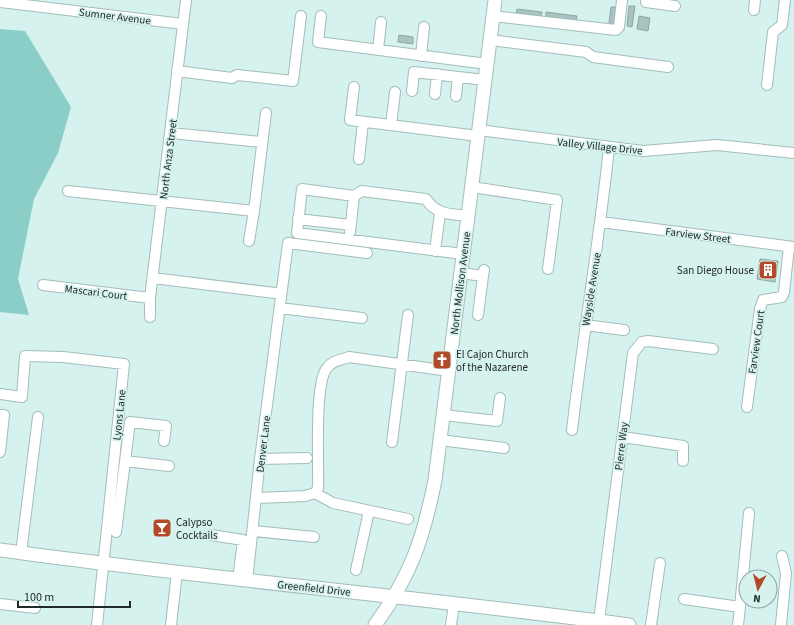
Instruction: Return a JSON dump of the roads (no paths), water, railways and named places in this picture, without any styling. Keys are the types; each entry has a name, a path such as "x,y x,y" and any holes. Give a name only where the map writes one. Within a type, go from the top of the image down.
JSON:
{"main road":[{"name":"North Mollison Avenue","path":"375,625 395,596 418,549 427,520 435,480 495,0"},
{"name":"Greenfield Drive","path":"0,550 102,564 395,596 600,623 629,625"}],"street":[{"name":"North Anza Street","path":"150,317 150,298 186,0"},
{"path":"493,16 616,30 619,27 622,0"},
{"path":"646,0 646,2 675,6"},
{"path":"767,85 773,32 782,25 785,0"},
{"name":"Sumner Avenue","path":"0,2 183,24"},
{"path":"178,71 232,78 237,74 293,81 301,16"},
{"path":"322,16 318,42 487,64"},
{"path":"378,50 382,22"},
{"path":"421,56 424,28"},
{"path":"490,40 586,52 593,57 668,67"},
{"path":"412,91 414,72 485,80"},
{"path":"435,94 437,74"},
{"path":"456,96 458,77"},
{"path":"354,87 350,120 363,122 359,160"},
{"path":"391,125 395,92"},
{"path":"250,241 266,112"},
{"name":"Valley Village Drive","path":"363,122 643,151 726,145 794,153"},
{"path":"171,133 262,142"},
{"name":"Wayside Avenue","path":"572,430 585,325 601,222 609,148"},
{"path":"472,187 557,200 548,269"},
{"path":"463,254 297,233 302,189 354,196 362,191 426,199 431,207 440,213 468,216"},
{"path":"68,191 254,211"},
{"path":"349,240 354,196"},
{"path":"435,251 440,213"},
{"path":"298,219 351,225"},
{"name":"Farview Street","path":"601,222 792,247"},
{"name":"Denver Lane","path":"242,580 253,531 260,459 288,243 367,252"},
{"name":"Farview Court","path":"747,407 760,309 763,300 782,297 792,247"},
{"path":"461,273 483,273 478,315"},
{"path":"153,278 275,293"},
{"name":"Mascari Court","path":"43,285 150,298"},
{"path":"280,308 362,318"},
{"path":"392,442 408,315"},
{"path":"585,325 624,330"},
{"name":"Pierre Way","path":"600,623 633,353 642,342 713,349"},
{"name":"Lyons Lane","path":"0,394 22,398 25,356 63,357 124,364 102,564"},
{"path":"256,498 305,496 315,493 318,488 319,402 326,369 334,361 349,358 449,371"},
{"path":"443,415 497,420 500,398"},
{"path":"0,415 4,415 0,452"},
{"path":"22,553 38,417"},
{"path":"116,532 130,422 166,426 164,441"},
{"path":"623,437 683,446 683,461"},
{"path":"440,440 504,448"},
{"path":"260,459 307,458"},
{"path":"125,461 169,466"},
{"path":"315,493 333,503 408,519"},
{"path":"356,570 369,510"},
{"path":"744,569 749,513"},
{"path":"253,531 314,537"},
{"path":"211,535 244,540 242,580"},
{"path":"781,625 786,573 782,556"},
{"path":"651,625 660,563"},
{"path":"97,625 102,564"},
{"path":"171,625 177,572"},
{"path":"684,599 738,606"},
{"path":"0,604 35,608"},
{"path":"451,625 454,604"},
{"path":"738,625 740,609"}],"place":[{"name":"San Diego House","path":"768,270"},
{"name":"El Cajon Church of the Nazarene","path":"442,360"},
{"name":"Calypso Cocktails","path":"162,528"}]}
